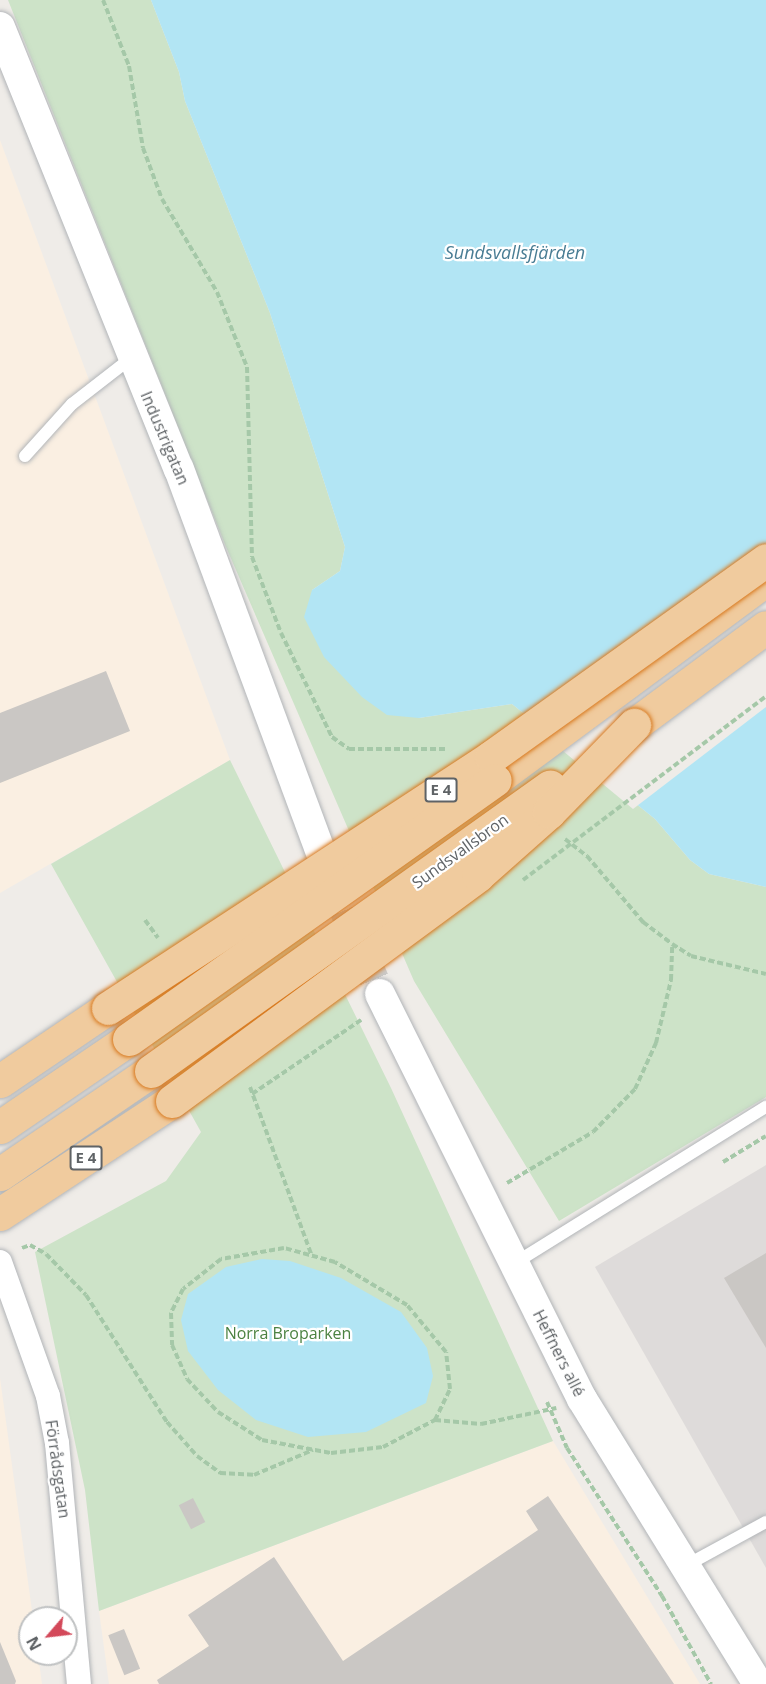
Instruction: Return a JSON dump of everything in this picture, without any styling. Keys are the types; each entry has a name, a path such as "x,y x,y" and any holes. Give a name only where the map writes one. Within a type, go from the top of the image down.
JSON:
{"highway":[{"name":"E 4","path":"0,1081 491,758 766,560"},
{"name":"E 4","path":"0,1127 496,779 766,579"},
{"name":"Sundsvallsbron","path":"0,1174 151,1071 634,725 766,627"},
{"name":"E 4","path":"0,1215 172,1101 478,875 549,812 634,725"}],"street":[{"name":"Industrigatan","path":"0,27 131,358 179,469 321,852"},
{"name":"Heffners allé","path":"378,1006 514,1264 582,1399 687,1565 758,1684"},
{"name":"Förrådsgatan","path":"5,1257 48,1396 57,1443 79,1684"}],"lane":[{"path":"25,456 72,404 131,358"},
{"path":"514,1264 766,1107"},
{"path":"687,1565 766,1522"}],"path":[{"path":"104,0 129,66 143,148 162,199 217,292 247,366 252,557"},
{"path":"479,1199 593,1132 634,1089 656,1042 671,980 672,944 691,956 766,974"},
{"path":"252,1094 378,1006"},
{"path":"250,1087 311,1255"},
{"path":"5,1257 30,1245 63,1269 86,1295 167,1422 196,1456 220,1473 254,1475 313,1450"},
{"path":"435,1420 450,1389 446,1352 407,1305 335,1262 284,1248 221,1259 183,1289 171,1313 176,1354 188,1379 218,1412 262,1440 331,1453 383,1447 435,1420 481,1424 551,1410 582,1399"}],"shaded area":[{"path":"0,140 230,760 0,893"},
{"path":"766,1165 766,1568 595,1267"},
{"path":"0,1378 31,1606 18,1606 18,1666 40,1666 42,1684 0,1684"},
{"path":"553,1441 700,1684 109,1684 99,1611"}],"green space":[{"path":"8,0 151,0 179,72 185,101 270,313 345,547 340,571 312,590 419,718 512,704 655,819 690,860 709,874 766,887 766,1097 559,1221 414,981 226,547"},
{"name":"Norra Broparken","path":"230,760 391,1088 553,1441 99,1611 85,1490 35,1252 166,1181 201,1132 51,864"}],"water":[{"name":"Sundsvallsfjärden","path":"151,0 766,0 766,887 709,874 690,860 655,819 512,704 419,718 387,715 362,697 324,657 304,617 312,590 340,571 345,547 270,313 185,101 179,72"},
{"path":"262,1259 290,1261 341,1278 401,1312 427,1348 433,1376 426,1403 366,1432 308,1437 256,1420 218,1390 188,1351 181,1320 188,1294 226,1267"}],"pier":[{"path":"766,545 766,707 633,809 522,717"}],"building":[{"path":"106,671 130,731 0,783 0,713"},
{"path":"766,1253 766,1348 724,1278"},
{"path":"548,1496 674,1684 159,1684 157,1680 209,1646 188,1615 274,1557 343,1661 538,1530 526,1511"},
{"path":"193,1498 205,1522 191,1529 179,1505"},
{"path":"124,1629 140,1669 124,1675 108,1635"},
{"path":"0,1642 16,1681 15,1684 0,1684"}],"tunnel":[{"path":"327,869 380,994"}]}
